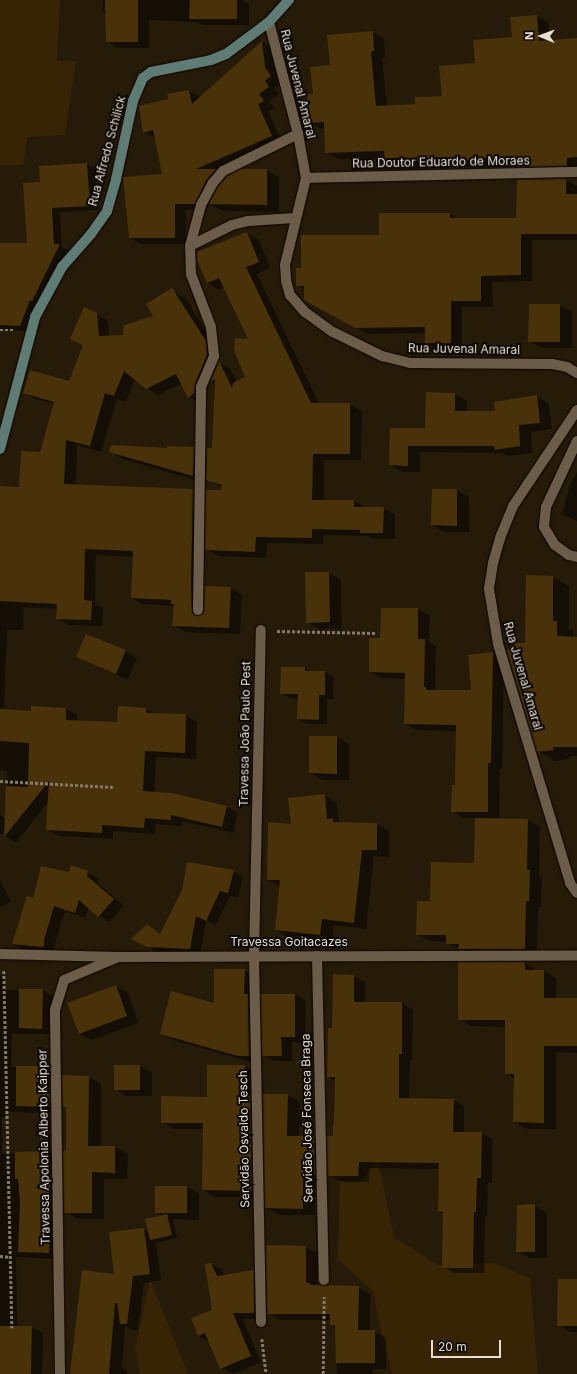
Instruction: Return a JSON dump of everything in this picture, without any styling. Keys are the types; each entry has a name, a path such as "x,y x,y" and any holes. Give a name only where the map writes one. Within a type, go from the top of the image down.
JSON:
{"street":[{"name":"Rua Alfredo Schilick","path":"0,449 35,317 62,267 91,234 106,211 116,179 133,101 143,78 151,72 211,60 226,54 269,22 289,0"},
{"name":"Rua Juvenal Amaral","path":"269,22 298,134 306,178 295,218 285,265 286,281 290,295 305,312 333,332 382,356 410,362 552,364 567,367 577,373"},
{"path":"198,610 201,387 214,356 211,327 191,274 190,246 201,205 212,184 223,171 298,134"},
{"name":"Rua Doutor Eduardo de Moraes","path":"306,178 577,172"},
{"path":"190,246 225,228 248,221 295,218"},
{"name":"Rua Juvenal Amaral","path":"577,410 513,506 501,535 493,563 489,589 498,644 570,882 577,893"},
{"path":"577,441 546,507 544,527 555,545 569,555 577,557"},
{"name":"Travessa João Paulo Pest","path":"254,955 261,630"},
{"name":"Travessa Goitacazes","path":"2,954 118,957 254,955 577,955"},
{"name":"Servidão Osvaldo Tesch","path":"254,955 261,1322"},
{"name":"Servidão José Fonseca Braga","path":"317,956 324,1280"},
{"name":"Travessa Apolonia Alberto Kaipper","path":"60,1374 55,1010 64,980 118,957"}],"path":[{"path":"261,630 376,633"},
{"path":"0,781 113,787"},
{"path":"2,954 12,1328"},
{"path":"0,1256 10,1257"},
{"path":"323,1374 324,1280"},
{"path":"261,1322 266,1374"}],"shaded area":[{"path":"0,0 60,0 57,61 76,61 65,135 28,137 23,165 0,165"},
{"path":"378,1161 394,1237 438,1265 493,1263 530,1278 538,1374 392,1374 377,1313 374,1292 338,1259 340,1182 359,1183"},
{"path":"150,1279 188,1374 140,1374 135,1349"}],"building":[{"path":"105,0 138,0 138,42 106,42"},
{"path":"190,0 237,0 237,19 189,19"},
{"path":"537,15 539,41 577,38 577,157 567,158 567,166 518,167 518,157 385,163 384,151 325,153 324,122 308,123 307,94 313,94 310,67 330,65 327,35 373,31 374,51 371,52 376,106 415,104 415,97 442,96 439,66 475,63 473,40 512,37 510,17"},
{"path":"262,41 265,67 271,76 265,81 269,87 259,94 264,101 258,104 272,136 196,169 216,169 206,181 195,204 175,204 175,238 129,238 123,177 162,174 153,130 143,133 139,106 168,99 167,94 189,90 192,104"},
{"path":"87,163 90,206 52,208 54,244 60,244 32,301 30,300 20,326 0,325 0,243 27,243 23,183 40,182 39,166"},
{"path":"241,169 267,169 267,205 209,204 217,188 227,176"},
{"path":"566,179 566,194 577,194 577,234 521,234 521,275 481,276 481,301 451,301 451,343 425,343 425,327 355,328 304,300 304,286 296,286 296,268 301,268 301,235 379,235 379,213 450,213 450,218 516,218 517,180"},
{"path":"247,232 259,262 246,267 311,403 350,403 350,454 313,454 312,500 354,500 354,507 384,507 383,533 360,533 360,530 312,529 312,538 256,537 255,552 205,550 206,490 221,490 222,485 206,480 207,448 212,448 215,379 210,382 219,361 232,388 233,383 245,377 234,350 235,338 248,339 219,278 207,283 197,260 197,252"},
{"path":"172,288 206,341 207,355 195,384 194,393 188,398 176,374 146,389 124,371 114,396 105,393 90,446 66,440 64,484 193,489 191,586 192,613 198,616 204,613 205,586 231,587 229,628 172,626 174,604 171,604 171,600 131,598 133,551 85,549 84,600 92,601 91,620 56,619 57,604 0,601 0,486 19,487 21,451 40,452 54,402 23,393 30,370 69,381 83,345 70,339 84,307 97,313 99,336 123,335 124,325 153,316 146,304"},
{"path":"529,304 560,304 560,342 528,342"},
{"path":"426,392 455,393 455,411 495,411 494,402 537,395 540,423 519,425 520,446 495,450 494,446 408,446 408,466 389,465 390,428 425,428"},
{"path":"111,445 167,448 167,446 194,447 193,476 109,452"},
{"path":"432,489 457,489 457,526 431,525"},
{"path":"305,572 329,572 330,622 306,623"},
{"path":"526,575 553,576 553,621 557,621 557,636 577,637 577,747 553,747 554,750 537,752 507,650 513,649 513,642 525,643"},
{"path":"381,608 418,608 418,639 425,639 424,687 426,687 426,690 471,690 468,655 493,652 491,763 488,763 488,812 451,812 452,785 455,785 456,725 404,724 405,673 369,672 369,638 380,638"},
{"path":"86,634 126,650 116,674 76,657"},
{"path":"281,667 305,667 305,671 325,671 325,695 319,695 319,720 297,719 298,694 280,694"},
{"path":"31,706 66,708 66,720 117,722 118,706 146,708 146,713 186,714 185,753 145,751 143,791 172,793 227,806 222,827 171,815 171,820 145,818 144,828 102,825 102,833 46,830 49,781 4,837 6,786 28,787 29,743 0,741 0,709 31,711"},
{"path":"309,736 337,736 337,774 309,773"},
{"path":"325,794 327,819 333,818 333,822 377,823 377,850 362,850 354,923 322,919 320,935 275,930 280,880 267,880 268,822 291,824 288,798"},
{"path":"475,818 528,819 527,870 530,870 529,901 526,901 525,949 458,949 459,944 446,944 446,935 416,935 417,901 430,901 431,862 474,863"},
{"path":"187,862 234,870 228,893 220,891 206,921 196,916 190,949 147,947 131,939 147,924 160,934 182,890"},
{"path":"71,865 88,871 87,876 114,899 98,917 79,900 75,913 54,906 44,940 44,947 12,944 27,896 33,898 41,866 69,872"},
{"path":"458,962 525,962 525,970 544,970 544,998 577,998 577,1046 544,1046 544,1123 513,1122 514,1074 505,1074 505,1020 458,1020"},
{"path":"214,969 245,969 244,994 248,994 249,1056 238,1056 160,1034 171,991 214,1003"},
{"path":"333,974 354,975 354,1002 402,1002 402,1054 399,1054 399,1098 454,1099 453,1132 482,1132 481,1178 477,1178 476,1212 474,1212 473,1268 442,1268 443,1212 438,1211 439,1163 359,1162 358,1176 328,1176 327,1136 333,1136 334,1125 335,1077 327,1077 328,1028 332,1028"},
{"path":"116,985 127,1016 79,1034 67,1003"},
{"path":"19,989 43,989 42,1029 19,1028"},
{"path":"261,994 295,994 295,1037 281,1037 282,1056 262,1056"},
{"path":"114,1065 140,1065 140,1090 114,1090"},
{"path":"207,1065 245,1065 245,1094 250,1094 252,1191 202,1190 203,1123 161,1123 161,1096 207,1097"},
{"path":"16,1066 46,1066 46,1075 49,1075 50,1107 16,1106"},
{"path":"62,1075 89,1076 88,1146 115,1146 115,1173 92,1172 92,1213 64,1213 63,1151 66,1151 66,1107 63,1107"},
{"path":"263,1094 288,1094 287,1136 314,1136 315,1175 303,1175 303,1209 265,1208"},
{"path":"50,1151 51,1213 49,1253 18,1252 20,1202 18,1179 15,1179 15,1152"},
{"path":"155,1186 187,1186 187,1213 155,1213"},
{"path":"535,1204 535,1252 516,1252 517,1205"},
{"path":"167,1214 172,1235 150,1240 145,1219"},
{"path":"144,1228 150,1274 133,1276 127,1324 120,1324 117,1303 115,1303 109,1374 70,1374 82,1270 114,1274 109,1232"},
{"path":"266,1245 306,1246 306,1283 310,1283 310,1285 359,1286 358,1330 375,1330 375,1363 336,1363 335,1325 330,1325 330,1314 267,1314"},
{"path":"211,1263 217,1276 254,1270 254,1313 233,1313 251,1356 220,1369 205,1333 198,1336 191,1318 212,1310 205,1264"},
{"path":"558,1279 577,1279 577,1326 557,1326"},
{"path":"0,1326 32,1326 31,1374 0,1374"}]}
